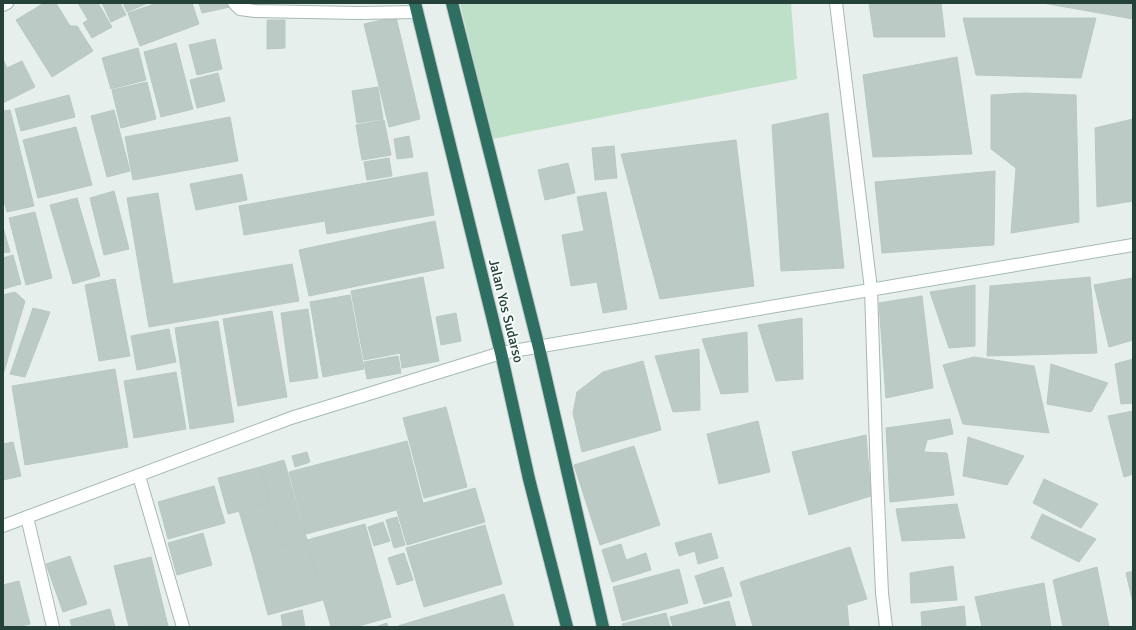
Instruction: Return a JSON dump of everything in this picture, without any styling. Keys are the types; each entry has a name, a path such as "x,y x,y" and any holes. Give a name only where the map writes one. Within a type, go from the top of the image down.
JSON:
{"highway":[{"name":"Jalan Yos Sudarso","path":"452,3 539,348 603,627"},
{"name":"Jalan Yos Sudarso","path":"416,7 501,353 529,479 567,627"}],"street":[{"path":"3,5 7,3"},
{"path":"234,3 240,9 255,11 358,13 416,7"},
{"path":"836,3 871,289 877,486 882,594 886,627"},
{"path":"3,526 291,418 501,353 539,348 693,319 1133,245"},
{"path":"138,476 183,627"},
{"path":"27,517 53,627"}],"green space":[{"path":"460,3 791,3 797,79 492,139"}],"building":[{"path":"44,3 56,3 70,26 77,26 93,51 52,77 16,20"},
{"path":"78,3 98,3 112,27 92,38 83,23 88,20"},
{"path":"102,3 120,3 126,15 111,22"},
{"path":"123,3 148,3 127,12"},
{"path":"157,3 192,3 199,24 140,46 128,13"},
{"path":"199,3 229,3 230,7 202,13"},
{"path":"869,3 941,3 945,37 874,37"},
{"path":"1043,3 1133,3 1133,19"},
{"path":"396,17 420,119 389,127 364,24"},
{"path":"963,18 1096,18 1081,78 976,75"},
{"path":"267,20 285,20 285,48 267,49"},
{"path":"215,39 222,69 197,75 189,45"},
{"path":"176,43 193,109 161,117 144,52"},
{"path":"138,48 146,80 111,89 102,58"},
{"path":"957,57 972,154 873,157 863,75"},
{"path":"3,59 7,68 22,61 35,87 3,103"},
{"path":"218,73 225,101 197,108 190,80"},
{"path":"147,82 156,119 121,128 112,90"},
{"path":"378,87 383,119 357,123 352,91"},
{"path":"1024,93 1076,95 1079,222 1011,233 1016,168 991,149 991,95"},
{"path":"69,95 75,117 21,131 15,109"},
{"path":"10,110 34,206 7,212 3,198 3,111"},
{"path":"114,110 130,171 107,177 91,116"},
{"path":"828,113 844,268 781,271 772,125"},
{"path":"230,117 238,161 133,180 125,137"},
{"path":"1133,119 1133,201 1097,207 1095,128"},
{"path":"384,120 391,155 362,160 356,125"},
{"path":"76,127 92,185 38,198 23,140"},
{"path":"409,136 413,157 397,159 394,139"},
{"path":"736,140 754,286 660,299 621,154"},
{"path":"614,146 617,178 595,180 592,148"},
{"path":"389,158 392,176 367,180 364,162"},
{"path":"568,163 575,193 545,200 538,170"},
{"path":"995,171 994,245 882,253 875,182"},
{"path":"427,172 434,215 327,234 325,221 244,235 239,206"},
{"path":"242,174 247,200 196,210 190,184"},
{"path":"114,191 129,249 104,255 90,198"},
{"path":"606,192 627,309 603,313 597,282 571,286 562,235 584,231 577,197"},
{"path":"158,193 173,284 292,264 299,301 149,327 127,198"},
{"path":"77,198 100,276 73,284 50,205"},
{"path":"35,212 52,278 26,285 9,218"},
{"path":"435,221 444,268 309,296 299,250"},
{"path":"3,227 10,252 3,253"},
{"path":"13,255 21,284 3,289 3,258"},
{"path":"423,277 439,361 402,368 400,353 364,360 351,291"},
{"path":"1090,277 1097,353 987,356 990,286"},
{"path":"1132,278 1133,340 1109,347 1094,285"},
{"path":"115,279 130,356 99,361 85,285"},
{"path":"975,285 975,346 949,348 930,292"},
{"path":"15,292 25,301 3,375 3,295"},
{"path":"350,295 364,369 323,377 310,302"},
{"path":"922,296 933,388 886,398 879,303"},
{"path":"33,308 50,312 25,377 10,374"},
{"path":"308,309 318,378 290,382 281,313"},
{"path":"272,311 287,397 238,406 223,319"},
{"path":"456,313 461,341 441,345 436,317"},
{"path":"802,318 803,379 776,381 758,325"},
{"path":"218,321 234,422 190,429 175,328"},
{"path":"169,329 176,362 137,370 131,336"},
{"path":"747,332 748,392 721,394 702,339"},
{"path":"699,349 700,410 673,412 655,356"},
{"path":"398,356 401,373 367,379 364,362"},
{"path":"974,357 1034,366 1049,433 963,424 943,365"},
{"path":"1133,359 1133,403 1121,404 1115,364"},
{"path":"643,361 661,430 582,452 573,413 577,392 603,372"},
{"path":"1051,364 1108,383 1091,412 1047,404"},
{"path":"115,369 128,447 25,465 12,386"},
{"path":"176,372 186,429 134,438 124,381"},
{"path":"446,407 467,487 424,498 403,418"},
{"path":"1133,411 1133,474 1124,477 1108,416"},
{"path":"950,419 953,434 927,440 924,452 947,453 954,495 890,502 886,428"},
{"path":"758,421 770,472 719,484 707,434"},
{"path":"866,435 871,496 809,515 792,452"},
{"path":"968,437 1024,456 1007,485 963,476"},
{"path":"407,441 423,503 306,534 289,472"},
{"path":"13,442 21,476 3,480 3,444"},
{"path":"634,446 660,525 600,545 574,465"},
{"path":"307,452 310,462 295,467 292,456"},
{"path":"284,460 307,540 282,547 260,467"},
{"path":"260,467 270,503 228,514 218,478"},
{"path":"1044,479 1098,504 1081,528 1033,503"},
{"path":"214,486 225,523 168,539 158,502"},
{"path":"475,488 485,522 407,545 397,511"},
{"path":"270,503 282,547 252,555 239,511"},
{"path":"957,504 965,538 902,541 896,509"},
{"path":"1042,514 1096,539 1079,562 1031,538"},
{"path":"397,517 405,545 394,548 386,520"},
{"path":"383,522 390,541 374,546 368,527"},
{"path":"365,524 391,617 355,627 331,627 307,540"},
{"path":"485,525 502,584 424,607 406,548"},
{"path":"203,533 212,565 177,575 168,543"},
{"path":"711,533 718,558 698,564 695,551 679,556 675,543"},
{"path":"307,540 323,600 268,615 252,555"},
{"path":"621,544 626,560 646,553 651,570 612,582 602,550"},
{"path":"850,547 867,599 847,605 849,627 753,627 740,582"},
{"path":"404,553 413,580 397,585 388,558"},
{"path":"70,556 87,604 63,612 46,564"},
{"path":"151,557 168,626 129,627 114,566"},
{"path":"953,566 957,600 911,603 910,573"},
{"path":"723,567 732,596 704,604 695,576"},
{"path":"1097,567 1109,627 1063,627 1053,580"},
{"path":"679,569 688,603 622,621 613,587"},
{"path":"1133,571 1133,603 1126,573"},
{"path":"19,581 30,624 17,627 3,627 3,585"},
{"path":"1044,583 1051,627 982,627 975,597"},
{"path":"504,594 514,627 398,627 398,626"},
{"path":"729,601 736,627 673,627 670,617"},
{"path":"964,606 966,627 922,627 921,612"},
{"path":"110,609 115,627 72,627 70,620"},
{"path":"302,610 305,627 283,627 281,615"},
{"path":"666,613 670,627 623,627 622,624"},
{"path":"387,623 388,627 375,627"}]}
